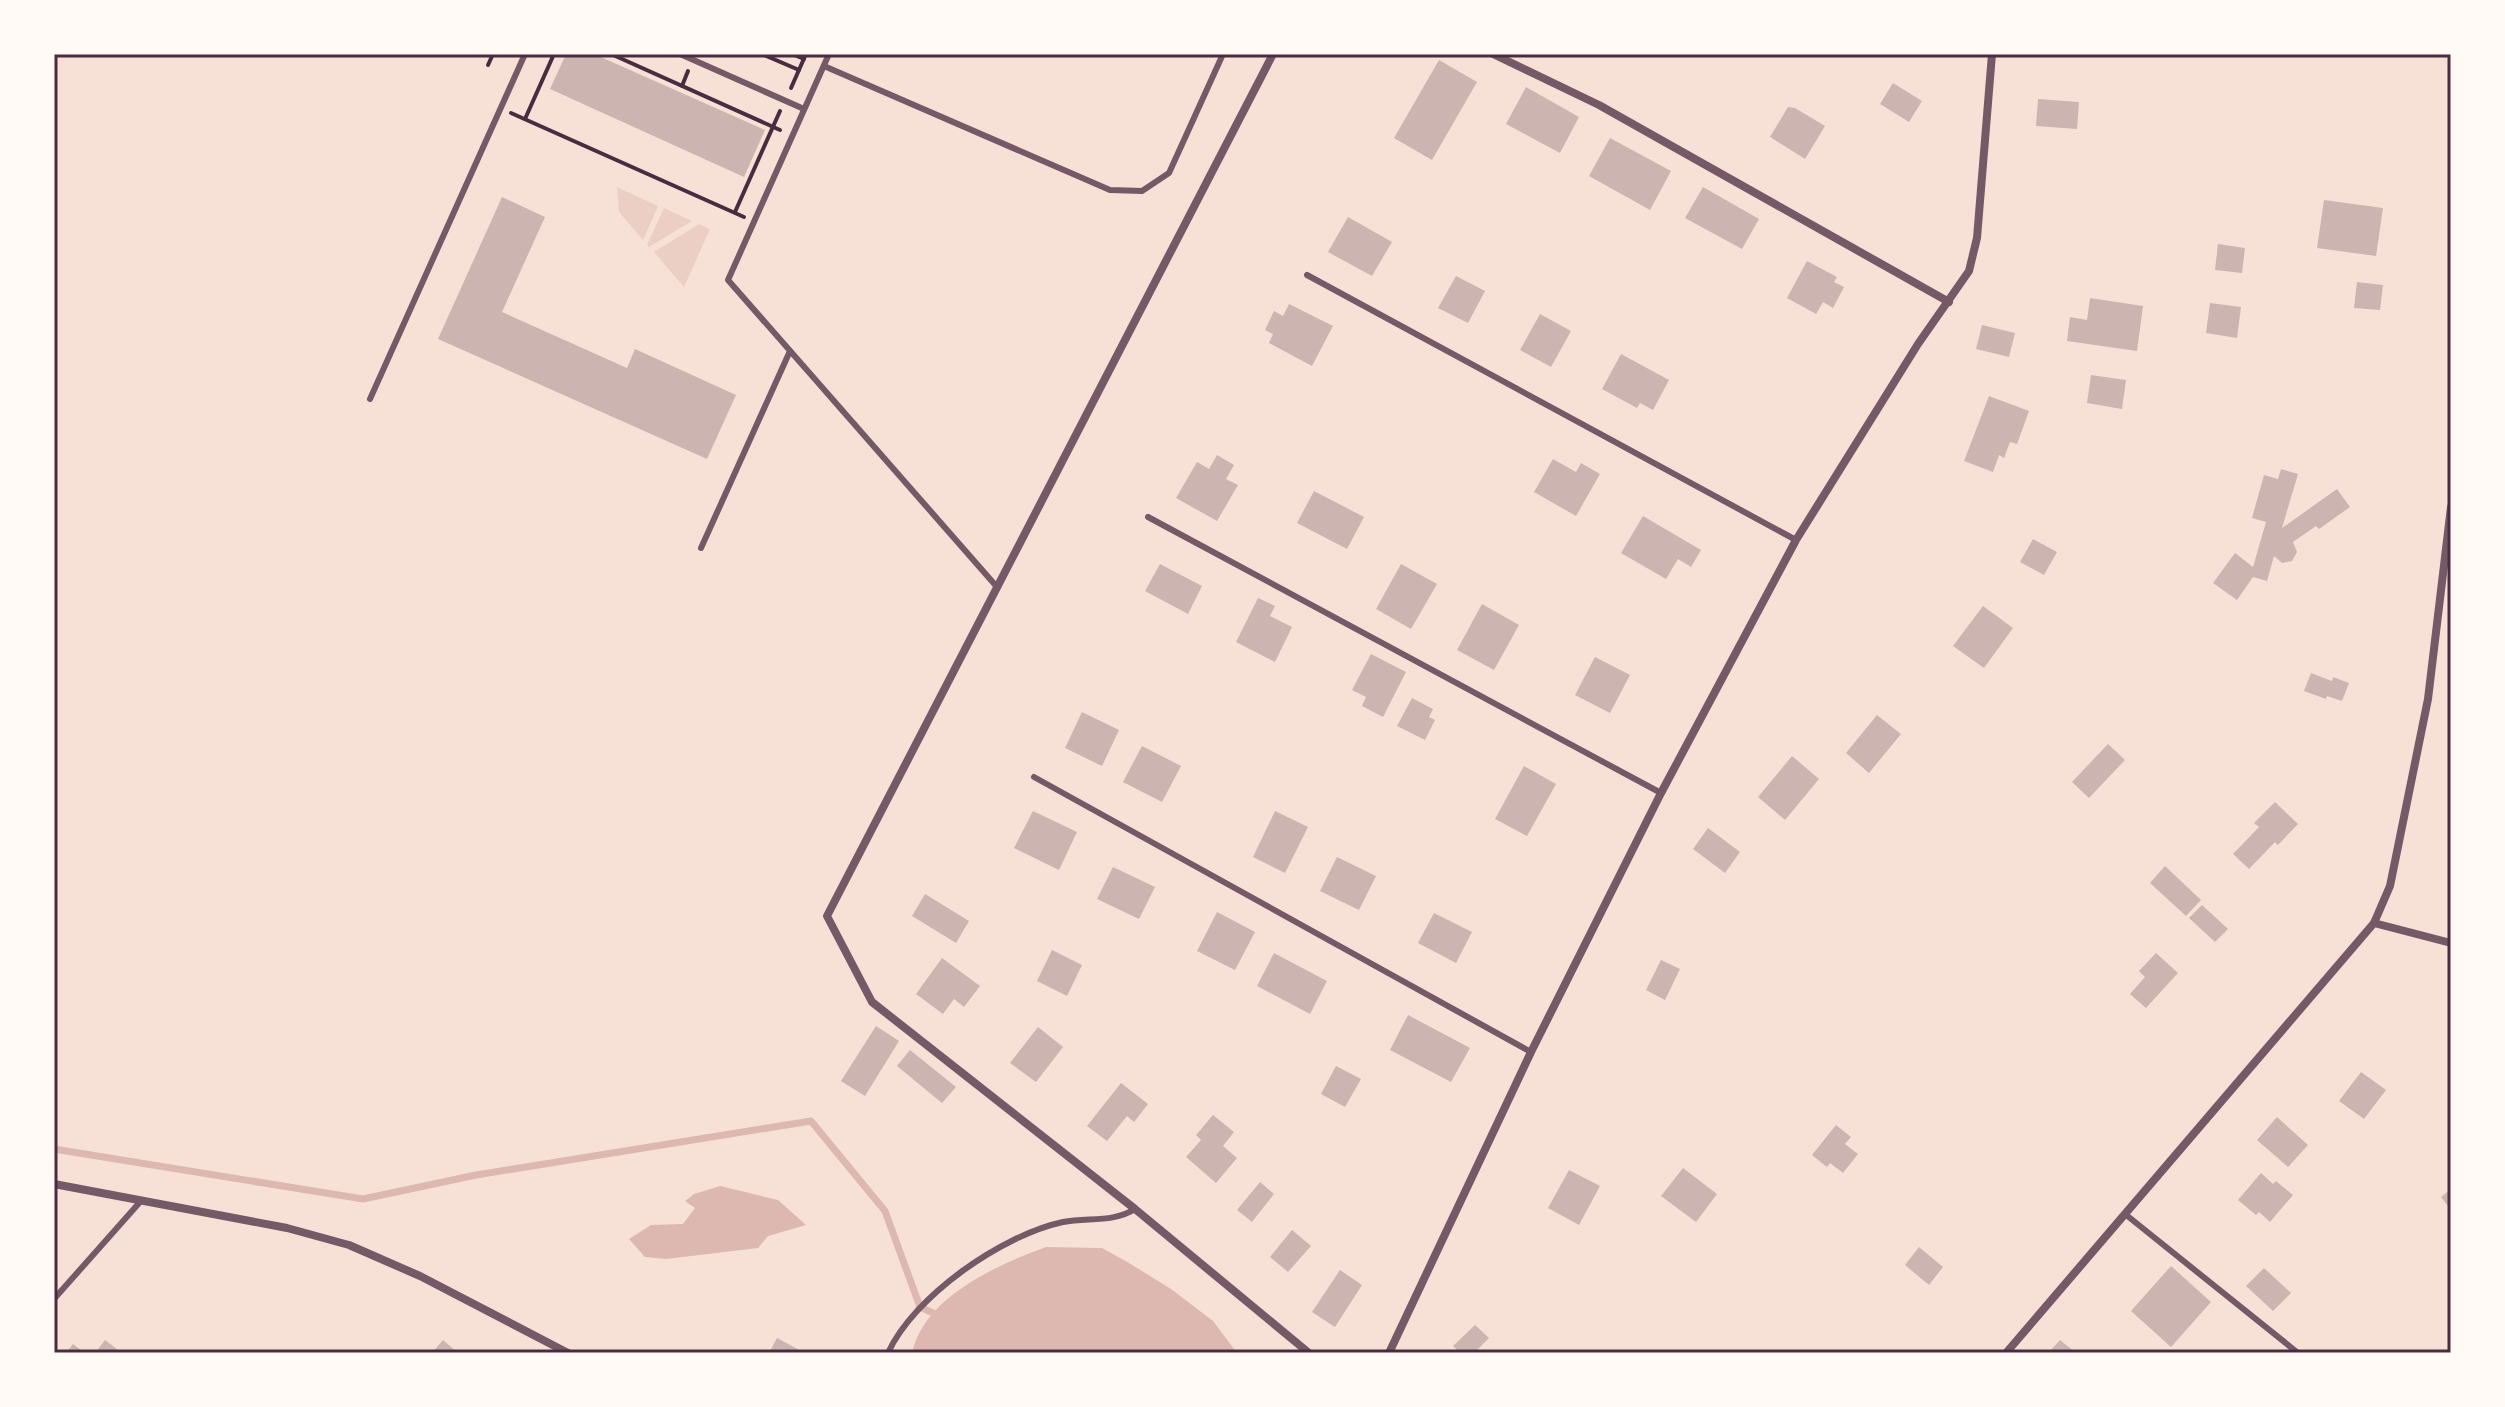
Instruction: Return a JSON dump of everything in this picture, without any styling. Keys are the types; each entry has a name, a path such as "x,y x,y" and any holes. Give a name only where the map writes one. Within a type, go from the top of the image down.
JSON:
{"street":[{"path":"1273,54 827,916 872,1002 1135,1209 1309,1353"},
{"path":"1493,54 1599,105 1949,302"},
{"path":"1389,1353 1531,1052 1661,793 1796,540 1918,344 1964,281 1974,257 1992,54"},
{"path":"2006,1353 2374,923 2390,886 2428,699 2451,507"},
{"path":"2374,923 2451,943"},
{"path":"54,1184 287,1228 349,1245 420,1276 568,1353"}],"lane":[{"path":"370,399 525,54"},
{"path":"680,54 804,109"},
{"path":"829,54 728,280 997,587"},
{"path":"824,66 1110,190 1142,191 1169,173 1223,54"},
{"path":"1307,275 1796,540"},
{"path":"701,548 790,351"},
{"path":"1148,517 1661,793"},
{"path":"1034,777 1531,1052"},
{"path":"54,1299 140,1202"},
{"path":"888,1353 896,1337 920,1307 948,1283 1011,1240 1042,1227 1078,1219 1118,1217 1135,1209"},
{"path":"2125,1214 2298,1353"}],"path":[{"path":"488,65 493,54"},
{"path":"525,119 554,54"},
{"path":"611,54 793,136"},
{"path":"762,54 799,70"},
{"path":"734,213 805,57 792,54"},
{"path":"501,108 754,222"}],"shaded area":[{"path":"617,187 658,206 643,240 619,212"},
{"path":"664,208 692,221 649,247 647,245"},
{"path":"699,224 710,229 684,287 654,252"},
{"path":"720,1186 778,1200 806,1225 768,1236 758,1248 666,1259 645,1257 629,1239 651,1225 683,1224 695,1208 685,1201 694,1194"},
{"path":"1046,1247 1102,1248 1171,1289 1213,1321 1237,1353 912,1353 919,1333 931,1315 947,1300 985,1274"}],"building":[{"path":"566,54 594,54 765,130 744,177 550,89"},
{"path":"1439,60 1477,82 1432,160 1394,138"},
{"path":"1893,83 1922,101 1909,122 1880,104"},
{"path":"1526,87 1579,117 1560,153 1506,124"},
{"path":"2038,99 2079,102 2077,129 2036,126"},
{"path":"1788,107 1825,126 1805,159 1770,137"},
{"path":"1610,138 1671,171 1650,210 1589,176"},
{"path":"1703,187 1759,219 1742,249 1685,218"},
{"path":"502,197 545,217 502,312 627,368 635,349 736,395 707,459 438,339"},
{"path":"2324,200 2383,208 2376,256 2317,248"},
{"path":"1348,217 1392,242 1372,276 1328,252"},
{"path":"2218,244 2245,248 2242,273 2215,270"},
{"path":"1807,261 1837,277 1834,282 1844,287 1833,308 1823,302 1816,314 1787,298"},
{"path":"1456,276 1485,291 1468,323 1438,308"},
{"path":"2357,282 2383,285 2380,310 2354,308"},
{"path":"2090,298 2143,306 2137,351 2067,341 2070,317 2087,320"},
{"path":"2210,303 2241,307 2237,338 2206,333"},
{"path":"1289,304 1333,326 1312,366 1269,343 1273,334 1265,330 1274,311 1283,316"},
{"path":"1540,314 1571,331 1551,367 1520,350"},
{"path":"1982,325 2015,333 2009,357 1976,349"},
{"path":"1621,354 1669,380 1653,410 1640,403 1637,408 1602,389"},
{"path":"2091,375 2126,380 2122,409 2087,403"},
{"path":"1989,396 2029,411 2017,444 2010,442 2004,458 1999,455 1993,472 1964,461"},
{"path":"1217,455 1234,465 1226,479 1238,485 1217,521 1176,498 1197,462 1209,469"},
{"path":"1553,459 1576,472 1581,463 1600,474 1576,516 1534,492"},
{"path":"2281,469 2298,474 2282,528 2337,489 2350,507 2319,529 2316,526 2293,542 2297,552 2292,561 2282,563 2274,556 2267,581 2253,577 2237,600 2213,583 2235,553 2253,567 2266,522 2252,518 2264,475 2278,479"},
{"path":"1314,491 1364,517 1347,549 1297,523"},
{"path":"1643,516 1701,550 1691,567 1678,559 1666,579 1621,553"},
{"path":"2033,539 2057,552 2044,575 2020,562"},
{"path":"1160,564 1202,586 1188,614 1145,591"},
{"path":"1401,564 1437,584 1411,629 1376,609"},
{"path":"1258,598 1275,606 1270,616 1292,627 1275,662 1236,642"},
{"path":"1482,604 1519,625 1494,670 1457,650"},
{"path":"1983,606 2013,628 1984,668 1953,646"},
{"path":"1371,654 1406,672 1383,717 1362,706 1366,697 1352,690"},
{"path":"1595,657 1630,675 1610,713 1575,695"},
{"path":"2311,673 2349,683 2342,701 2304,691"},
{"path":"1412,698 1433,709 1429,717 1435,720 1425,740 1397,726"},
{"path":"1082,712 1119,730 1102,766 1065,748"},
{"path":"1877,715 1901,734 1869,773 1846,753"},
{"path":"2108,744 2125,760 2089,798 2072,782"},
{"path":"1142,746 1181,766 1162,802 1123,782"},
{"path":"1792,756 1819,779 1785,820 1758,797"},
{"path":"1524,766 1556,784 1527,836 1495,819"},
{"path":"2275,802 2298,824 2249,869 2233,854 2259,827 2254,823"},
{"path":"1033,811 1077,832 1059,870 1014,848"},
{"path":"1275,811 1308,827 1285,873 1253,857"},
{"path":"1708,828 1740,852 1725,873 1693,849"},
{"path":"1337,857 1376,876 1359,910 1320,891"},
{"path":"2165,866 2201,900 2186,916 2150,883"},
{"path":"1113,867 1155,887 1139,919 1097,899"},
{"path":"925,894 969,921 956,943 912,916"},
{"path":"2202,905 2228,929 2215,942 2189,918"},
{"path":"1217,912 1255,932 1235,970 1197,951"},
{"path":"1434,913 1472,932 1456,963 1418,943"},
{"path":"1052,950 1082,965 1067,996 1037,981"},
{"path":"1274,953 1327,981 1310,1014 1257,986"},
{"path":"2156,953 2178,973 2146,1008 2130,994 2145,977 2139,971"},
{"path":"942,958 980,986 964,1007 954,999 943,1014 916,994"},
{"path":"1661,960 1680,969 1665,1000 1646,990"},
{"path":"1408,1015 1470,1048 1451,1082 1390,1050"},
{"path":"876,1026 899,1041 865,1096 841,1081"},
{"path":"1038,1027 1063,1047 1036,1082 1010,1063"},
{"path":"910,1050 956,1087 942,1103 897,1066"},
{"path":"1336,1066 1361,1079 1345,1107 1321,1094"},
{"path":"2361,1072 2386,1090 2364,1119 2339,1101"},
{"path":"1121,1083 1148,1104 1134,1122 1127,1116 1107,1141 1087,1126"},
{"path":"1213,1115 1234,1132 1223,1146 1237,1158 1216,1183 1186,1157 1201,1140 1196,1135"},
{"path":"2277,1117 2308,1145 2288,1167 2257,1140"},
{"path":"1836,1125 1851,1137 1845,1144 1858,1154 1843,1173 1830,1163 1827,1167 1812,1155"},
{"path":"1683,1168 1717,1194 1696,1222 1661,1196"},
{"path":"1569,1170 1600,1186 1579,1225 1548,1208"},
{"path":"2261,1173 2293,1195 2270,1222 2238,1200"},
{"path":"1260,1182 1274,1194 1252,1222 1237,1210"},
{"path":"2451,1189 2451,1210 2441,1197"},
{"path":"1292,1230 1311,1246 1288,1272 1270,1257"},
{"path":"1919,1247 1943,1267 1929,1285 1905,1265"},
{"path":"2171,1266 2211,1302 2171,1347 2131,1311"},
{"path":"2264,1268 2291,1293 2273,1311 2246,1286"},
{"path":"1340,1270 1362,1285 1335,1327 1312,1312"},
{"path":"1475,1325 1489,1338 1474,1353 1460,1353 1453,1346"},
{"path":"777,1338 805,1353 769,1353"},
{"path":"105,1340 122,1353 95,1353"},
{"path":"443,1340 458,1353 432,1353"},
{"path":"2060,1340 2076,1353 2048,1353"},
{"path":"73,1344 85,1353 66,1353"}],"waterway":[{"path":"54,1149 363,1199 476,1175 811,1121 885,1211 920,1307 942,1317"}]}
